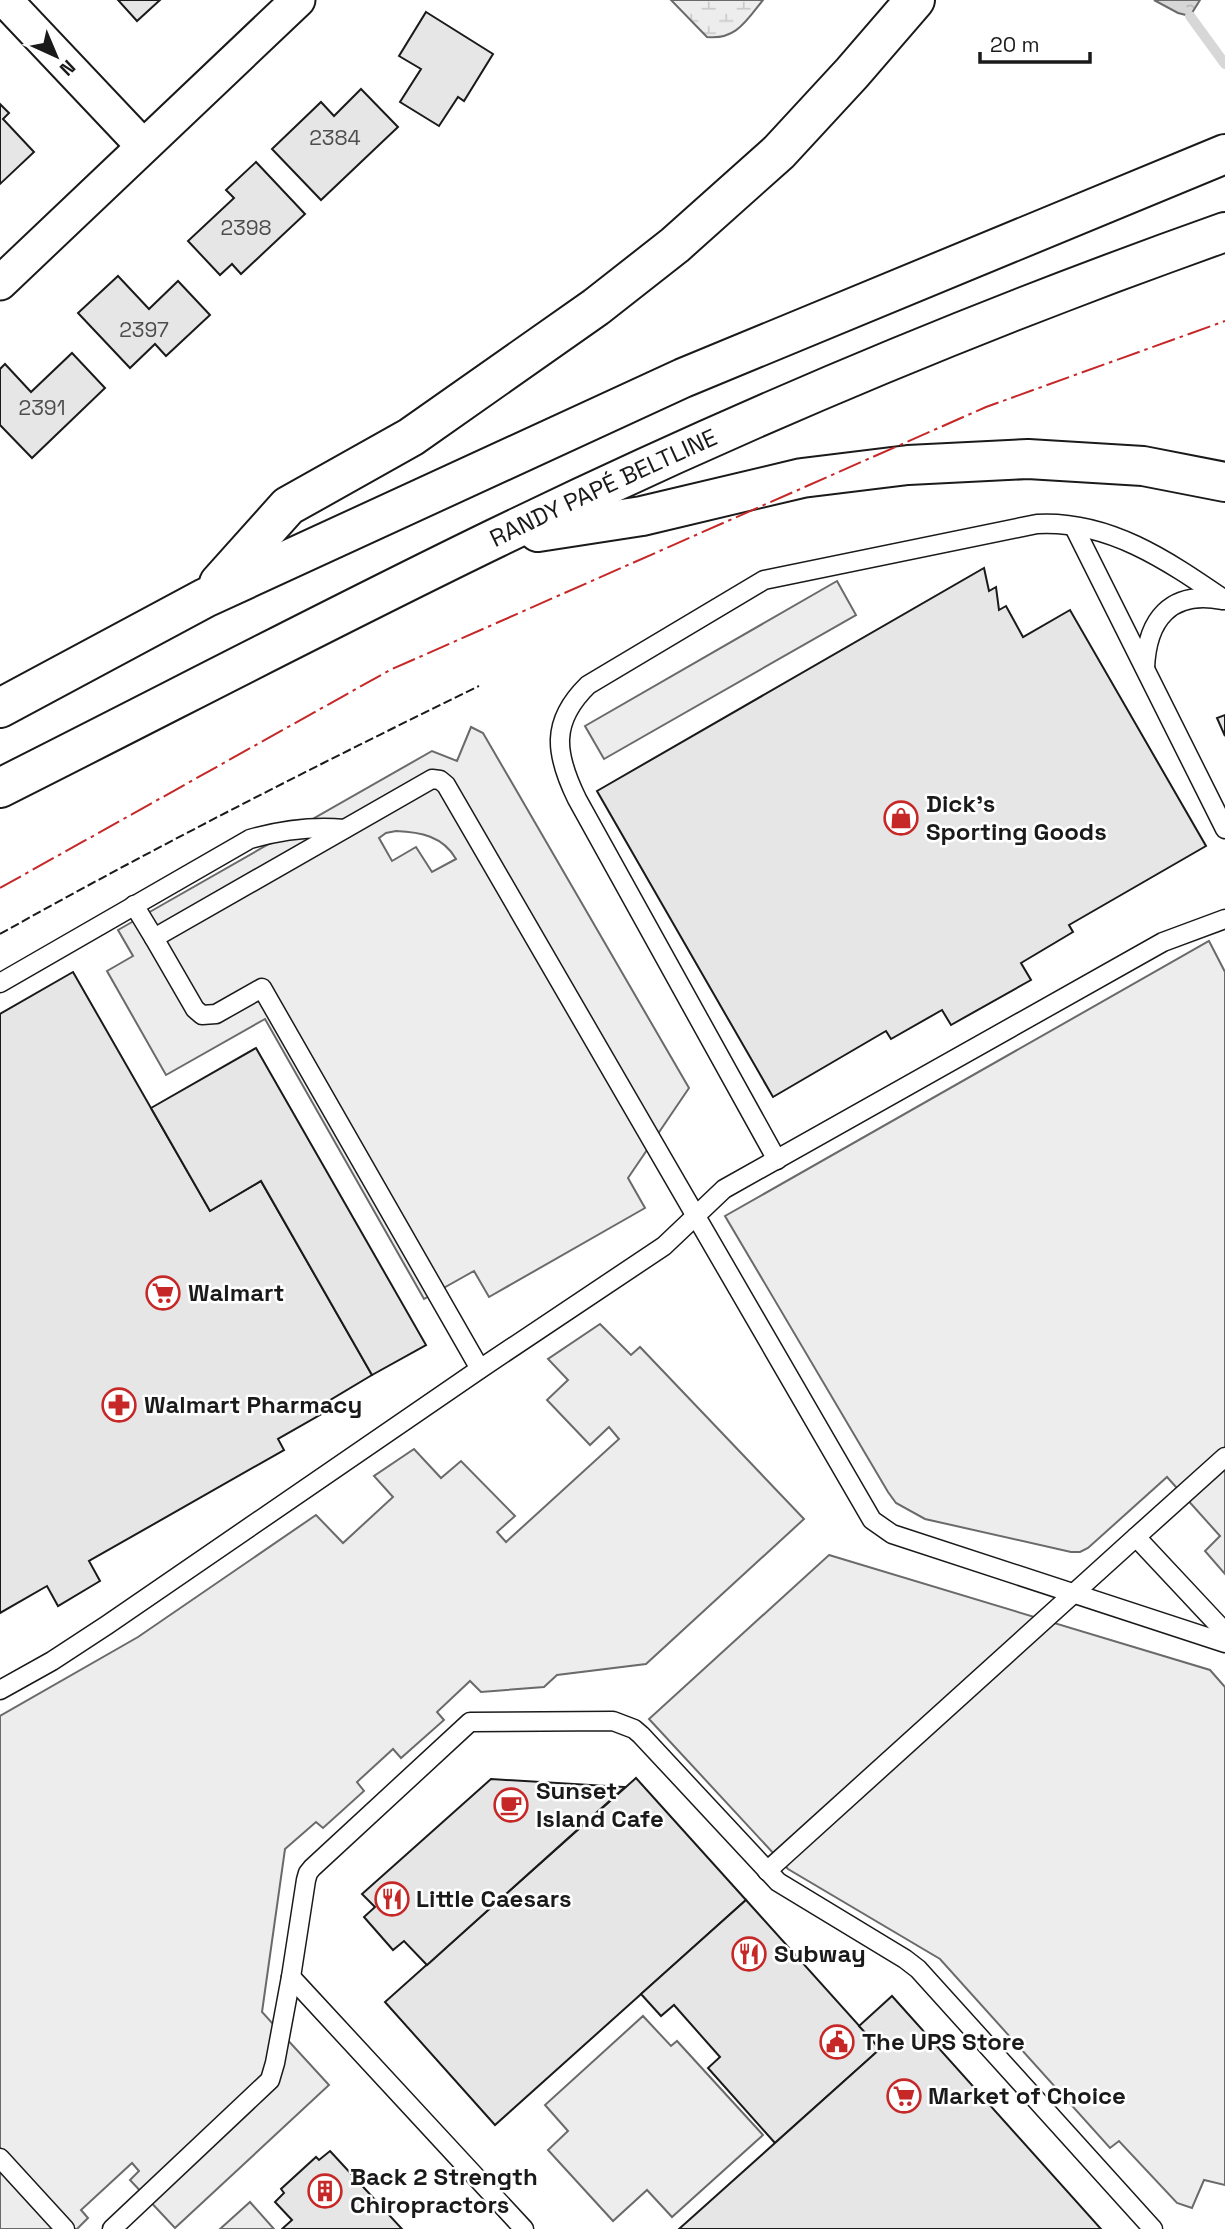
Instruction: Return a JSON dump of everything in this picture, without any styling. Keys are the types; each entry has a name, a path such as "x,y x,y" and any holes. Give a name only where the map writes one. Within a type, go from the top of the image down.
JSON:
{"highway":[{"path":"205,598 288,506 411,437 586,315 675,245 779,152 852,74 915,0"},
{"path":"0,708 205,598 683,378 1211,159"},
{"name":"RANDY PAPÉ BELTLINE","path":"0,788 495,539 657,463 830,386 1007,313 1225,232"},
{"path":"495,539 642,516 802,478 908,464 1028,459 1143,466 1225,482"}],"street":[{"path":"5,0 143,146"},
{"path":"0,283 298,0"}],"lane":[{"path":"777,1160 570,786 561,759 559,741 564,715 575,698 588,685 764,580 1037,524 1104,533 1147,549 1225,600"},
{"path":"1073,527 1225,829"},
{"path":"1145,670 1147,641 1152,628 1171,607 1197,597 1225,600"},
{"path":"154,938 432,779 440,780 446,785 872,1520 892,1534 1225,1643"},
{"path":"0,983 250,839 273,832 311,827 344,829"},
{"path":"134,905 195,1009 202,1015 216,1014 262,988 480,1369"},
{"path":"0,1690 52,1661 107,1625 664,1246 724,1189 1163,942 1225,919"},
{"path":"767,1871 1225,1457"},
{"path":"1136,1537 1225,1632"},
{"path":"112,2229 270,2080 308,1873 470,1722 612,1721 634,1728 784,1887 918,1969 1153,2229"},
{"path":"291,1977 524,2229"},
{"path":"0,2158 65,2229"}],"green space":[{"path":"671,0 763,0 740,28 726,35 707,37"}],"shaded area":[{"path":"837,581 856,615 604,759 585,726"},
{"path":"471,727 483,733 689,1088 628,1178 645,1208 489,1297 474,1271 424,1299 265,1019 166,1075 107,971 133,956 118,930 432,751 457,761","holes":["405,832 438,840 456,859 432,872 416,847 392,861 379,838 386,833"]},
{"path":"1209,941 1225,972 1225,1574 1205,1551 1220,1536 1167,1477 1088,1548 1080,1552 925,1519 896,1503 888,1492 725,1216"},
{"path":"600,1324 631,1355 640,1347 804,1519 646,1664 557,1675 544,1687 481,1692 470,1681 437,1712 444,1720 401,1758 393,1749 357,1782 364,1791 323,1828 316,1822 285,1849 262,2012 329,2085 175,2228 130,2180 139,2171 132,2163 81,2210 88,2218 77,2229 0,2229 0,1716 138,1637 316,1515 343,1543 393,1497 374,1476 414,1449 441,1478 461,1461 515,1516 497,1532 506,1542 619,1439 609,1427 590,1445 547,1400 568,1380 548,1359"},
{"path":"829,1555 1210,1670 1225,1687 1225,2185 1204,2180 1192,2208 1177,2203 1119,2141 1110,2148 940,1959 788,1869 649,1719"},
{"path":"643,2016 671,2046 677,2041 763,2135 672,2217 647,2190 613,2221 548,2150 568,2131 545,2105"},
{"path":"250,2202 274,2229 220,2229"}],"water":[{"path":"1154,0 1200,0 1190,16 1178,13"}],"building":[{"path":"118,0 160,0 137,21"},
{"path":"426,12 493,54 464,101 458,97 439,126 400,102 421,69 399,56"},
{"path":"361,89 398,127 321,200 272,149 321,102 334,116"},
{"path":"0,104 9,113 3,119 34,152 0,184"},
{"path":"256,162 305,214 241,274 232,264 220,275 188,241 234,198 226,190"},
{"path":"118,276 149,309 178,281 210,315 166,356 155,344 130,368 78,313"},
{"path":"72,353 105,388 32,458 0,425 0,369 5,364 31,392"},
{"name":"Dick's Sporting Goods","path":"984,568 989,591 996,587 999,610 1006,606 1023,637 1070,610 1206,846 1069,925 1073,932 1021,963 1031,980 951,1025 942,1010 891,1039 886,1031 773,1097 597,791"},
{"path":"1225,715 1225,736 1217,718"},
{"name":"Walmart","path":"73,972 210,1211 261,1181 372,1375 322,1405 325,1412 278,1439 284,1450 89,1561 100,1581 58,1606 47,1586 0,1613 0,1014"},
{"path":"256,1048 426,1345 372,1375 261,1181 210,1211 151,1108"},
{"path":"636,1778 746,1900 495,2125 385,2002"},
{"path":"491,1779 625,1787 427,1965 404,1941 393,1950 364,1917 375,1907 362,1894"},
{"path":"746,1900 880,2049 775,2143 708,2068 720,2057 674,2005 661,2016 641,1994"},
{"name":"Market of Choice","path":"892,1996 1101,2229 679,2229 880,2049 859,2026"},
{"name":"Back 2 Strength Chiropractors","path":"330,2151 402,2229 282,2229 292,2220 275,2202 284,2193 281,2189 316,2157 319,2160"}],"waterway":[{"path":"1190,16 1225,64"}],"fence":[{"path":"0,934 118,869 479,686"}],"power":[{"path":"0,888 390,670 986,407 1225,321"}],"place":[{"name":"Dick's Sporting Goods","path":"901,818"},
{"name":"Walmart","path":"163,1293"},
{"name":"Walmart Pharmacy","path":"119,1405"},
{"name":"Sunset Island Cafe","path":"511,1805"},
{"name":"Little Caesars","path":"392,1899"},
{"name":"Subway","path":"749,1954"},
{"name":"The UPS Store","path":"837,2042"},
{"name":"Market of Choice","path":"904,2096"},
{"name":"Back 2 Strength Chiropractors","path":"325,2191"}]}
